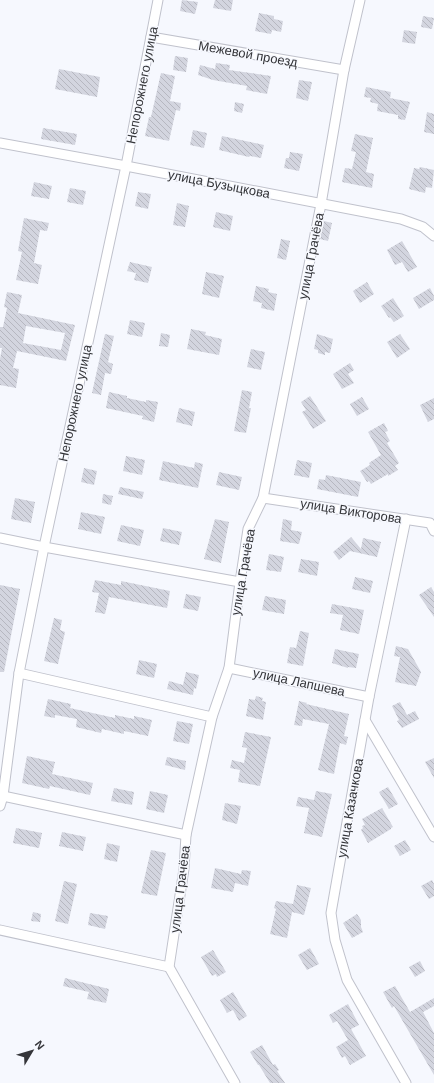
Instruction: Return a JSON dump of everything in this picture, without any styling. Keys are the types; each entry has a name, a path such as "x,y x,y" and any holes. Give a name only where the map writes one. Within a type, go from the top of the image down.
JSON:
{"street":[{"name":"Непорожнего улица","path":"0,806 4,796 19,673 44,547 126,166 158,0"},
{"name":"улица Грачёва","path":"169,967 184,869 186,835 212,717 229,668 248,529 263,498 321,204 344,70 360,0"},
{"name":"Межевой проезд","path":"151,37 344,70"},
{"name":"улица Бузыцкова","path":"0,143 401,219 423,227 434,236"},
{"name":"улица Викторова","path":"263,498 430,523 434,531"},
{"name":"улица Казачкова","path":"406,519 365,720 331,913 335,940 347,980 406,1083"},
{"path":"0,538 240,582"},
{"name":"улица Лапшева","path":"229,668 370,697"},
{"path":"19,673 212,717"},
{"path":"365,720 434,837"},
{"path":"4,796 186,835"},
{"path":"0,930 169,967 235,1083"}],"building":[{"path":"182,0 198,2 195,14 180,11"},
{"path":"215,0 233,0 231,11 213,8"},
{"path":"259,13 274,16 274,19 283,21 281,32 272,30 271,34 255,31"},
{"path":"423,16 434,18 432,29 421,27"},
{"path":"404,30 417,32 415,44 402,42"},
{"path":"175,56 188,58 186,72 173,70"},
{"path":"216,63 230,65 229,70 271,76 267,94 246,90 247,86 213,80 198,75 200,65 215,69"},
{"path":"59,69 100,77 97,97 55,89"},
{"path":"161,73 175,76 170,101 181,103 180,111 176,110 169,141 145,136"},
{"path":"299,80 312,82 308,101 296,98"},
{"path":"366,87 391,92 390,98 410,102 405,120 398,119 398,115 377,111 378,104 370,102 371,98 364,97"},
{"path":"235,102 244,104 242,113 234,111"},
{"path":"427,112 434,114 434,134 424,132"},
{"path":"43,128 77,134 75,145 41,139"},
{"path":"193,130 207,133 204,148 190,145"},
{"path":"355,134 373,138 366,172 374,174 372,188 342,182 345,168 352,169 356,152 351,151"},
{"path":"222,136 264,145 261,158 249,157 219,150"},
{"path":"290,152 303,154 299,171 284,168 286,158 289,158"},
{"path":"420,167 434,170 432,188 426,187 425,193 409,189 414,168 419,169"},
{"path":"34,182 52,186 49,199 31,196"},
{"path":"70,188 86,191 83,205 67,202"},
{"path":"138,192 151,194 148,209 135,206"},
{"path":"177,203 189,206 185,227 173,225"},
{"path":"216,212 233,216 230,231 213,227"},
{"path":"24,218 49,223 47,231 40,230 34,263 42,265 38,284 16,280 22,252 18,251"},
{"path":"324,221 332,223 328,241 320,239"},
{"path":"281,239 290,241 286,260 277,258"},
{"path":"402,241 417,267 408,272 402,262 395,265 387,250"},
{"path":"130,262 152,267 148,283 134,280 136,273 127,271"},
{"path":"206,272 224,276 219,298 202,294"},
{"path":"367,282 374,294 360,303 353,291"},
{"path":"256,286 269,289 268,292 277,294 274,311 261,308 262,303 253,301"},
{"path":"430,288 434,296 434,300 419,309 413,298"},
{"path":"7,292 22,295 18,313 75,325 66,361 17,351 13,368 19,369 16,388 0,385 0,359 2,348 0,348 0,327 3,327 7,308 4,307","holes":["26,326 65,333 61,350 23,343"]},
{"path":"393,298 404,316 394,322 390,317 389,318 381,306"},
{"path":"130,320 145,323 142,337 127,334"},
{"path":"191,329 206,332 205,335 222,339 219,355 187,349"},
{"path":"161,333 170,335 168,347 159,346"},
{"path":"105,334 114,336 108,362 113,364 111,374 105,373 101,395 92,393"},
{"path":"317,334 333,339 330,353 325,352 325,355 318,353 318,350 314,349"},
{"path":"400,334 410,349 397,358 387,342"},
{"path":"251,349 265,352 261,370 247,367"},
{"path":"350,363 354,370 348,374 354,383 342,389 333,374"},
{"path":"242,390 252,392 249,408 251,408 246,433 234,431"},
{"path":"109,392 146,402 146,400 158,402 154,422 142,419 143,416 106,408"},
{"path":"310,396 326,421 313,429 302,412 306,410 301,402"},
{"path":"362,397 369,409 357,416 350,404"},
{"path":"434,398 434,419 428,422 420,405"},
{"path":"179,408 195,412 192,426 176,422"},
{"path":"384,423 388,431 385,432 390,441 387,443 399,463 395,466 398,470 371,484 369,481 367,482 360,471 370,465 369,463 381,455 368,432"},
{"path":"126,456 145,460 142,475 123,471"},
{"path":"297,460 312,463 309,478 294,475"},
{"path":"163,461 194,468 195,462 203,464 198,488 159,480"},
{"path":"84,468 97,471 94,485 81,482"},
{"path":"219,472 242,477 239,490 216,485"},
{"path":"326,475 361,482 358,497 317,489 319,479 325,480"},
{"path":"120,487 144,492 142,499 118,494"},
{"path":"103,494 113,496 111,505 102,503"},
{"path":"15,498 35,502 31,523 11,519"},
{"path":"81,512 105,517 101,534 78,529"},
{"path":"215,519 229,522 221,563 204,559"},
{"path":"283,519 292,521 291,530 302,532 299,544 280,541"},
{"path":"121,525 144,530 140,546 117,541"},
{"path":"163,528 182,532 179,545 160,541"},
{"path":"351,537 361,549 363,538 381,542 377,557 350,551 339,560 333,552"},
{"path":"269,554 284,557 281,572 266,570"},
{"path":"301,559 319,562 317,576 298,572"},
{"path":"355,577 373,581 370,593 352,589"},
{"path":"95,580 121,585 121,581 170,591 167,608 109,597 105,614 95,612 99,593 92,592"},
{"path":"0,585 20,589 4,672 0,672"},
{"path":"431,587 434,592 434,617 419,595"},
{"path":"186,594 201,597 198,611 183,608"},
{"path":"265,596 286,600 284,614 262,610"},
{"path":"332,604 364,610 359,634 340,630 343,615 330,613"},
{"path":"54,618 62,620 60,630 65,632 58,664 44,661"},
{"path":"300,631 309,633 303,666 287,663 290,647 296,648"},
{"path":"396,646 408,649 421,672 416,686 395,682 400,657 394,656"},
{"path":"335,649 359,654 356,668 348,668 332,663"},
{"path":"139,660 157,664 154,678 136,674"},
{"path":"186,672 199,675 193,695 167,689 169,681 183,685"},
{"path":"256,696 263,698 262,701 266,702 263,720 246,716 249,699 255,700"},
{"path":"48,699 71,704 70,708 115,718 115,715 134,719 134,716 152,720 148,736 124,731 124,734 102,729 101,733 76,727 77,719 55,715 55,718 44,716"},
{"path":"299,701 349,714 344,736 348,737 346,745 340,743 334,774 318,770 329,724 303,719 302,726 294,725"},
{"path":"400,702 407,715 415,711 419,719 402,728 397,721 399,720 392,706"},
{"path":"177,721 193,724 189,744 173,741"},
{"path":"245,732 271,737 260,786 238,782 240,770 230,768 232,760 244,763 247,748 242,747"},
{"path":"27,756 55,762 52,774 93,783 90,795 50,786 49,789 22,783"},
{"path":"167,757 186,761 185,770 165,765"},
{"path":"434,758 434,778 425,762"},
{"path":"388,787 398,804 389,809 379,792"},
{"path":"114,788 134,792 132,805 111,801"},
{"path":"150,791 168,795 164,813 146,809"},
{"path":"316,791 332,794 322,837 304,833 309,808 296,806 298,797 314,800"},
{"path":"225,803 241,806 237,824 222,820"},
{"path":"382,808 393,827 368,843 361,830 363,828 362,826 365,825 362,819"},
{"path":"16,828 42,833 39,848 13,843"},
{"path":"62,832 86,837 83,851 59,846"},
{"path":"405,840 411,850 400,856 394,846"},
{"path":"107,843 120,846 117,862 104,859"},
{"path":"151,850 166,853 157,896 141,893"},
{"path":"215,868 241,874 242,870 251,871 248,886 235,883 233,892 211,888"},
{"path":"432,880 434,884 434,896 429,899 421,886"},
{"path":"64,881 77,884 68,924 55,921"},
{"path":"297,885 311,888 304,915 292,912 287,938 270,934 276,909 274,908 276,901 293,904"},
{"path":"33,912 41,914 40,922 31,921"},
{"path":"90,913 108,916 105,929 88,925"},
{"path":"357,914 361,920 363,932 352,938 343,923"},
{"path":"310,948 319,964 307,970 298,955"},
{"path":"213,950 226,972 217,977 216,974 212,976 201,957"},
{"path":"420,961 425,971 415,977 409,967"},
{"path":"65,978 109,989 106,1003 87,999 89,992 63,986"},
{"path":"395,986 410,1012 434,998 434,1006 423,1012 434,1033 434,1075 394,1006 392,1008 383,992"},
{"path":"233,992 247,1016 239,1021 233,1010 227,1013 220,1000"},
{"path":"348,1004 359,1025 351,1029 366,1056 350,1065 345,1056 342,1058 336,1047 348,1040 337,1021 333,1023 329,1015"},
{"path":"262,1045 273,1065 275,1064 279,1070 277,1071 285,1083 270,1083 250,1052"}]}
